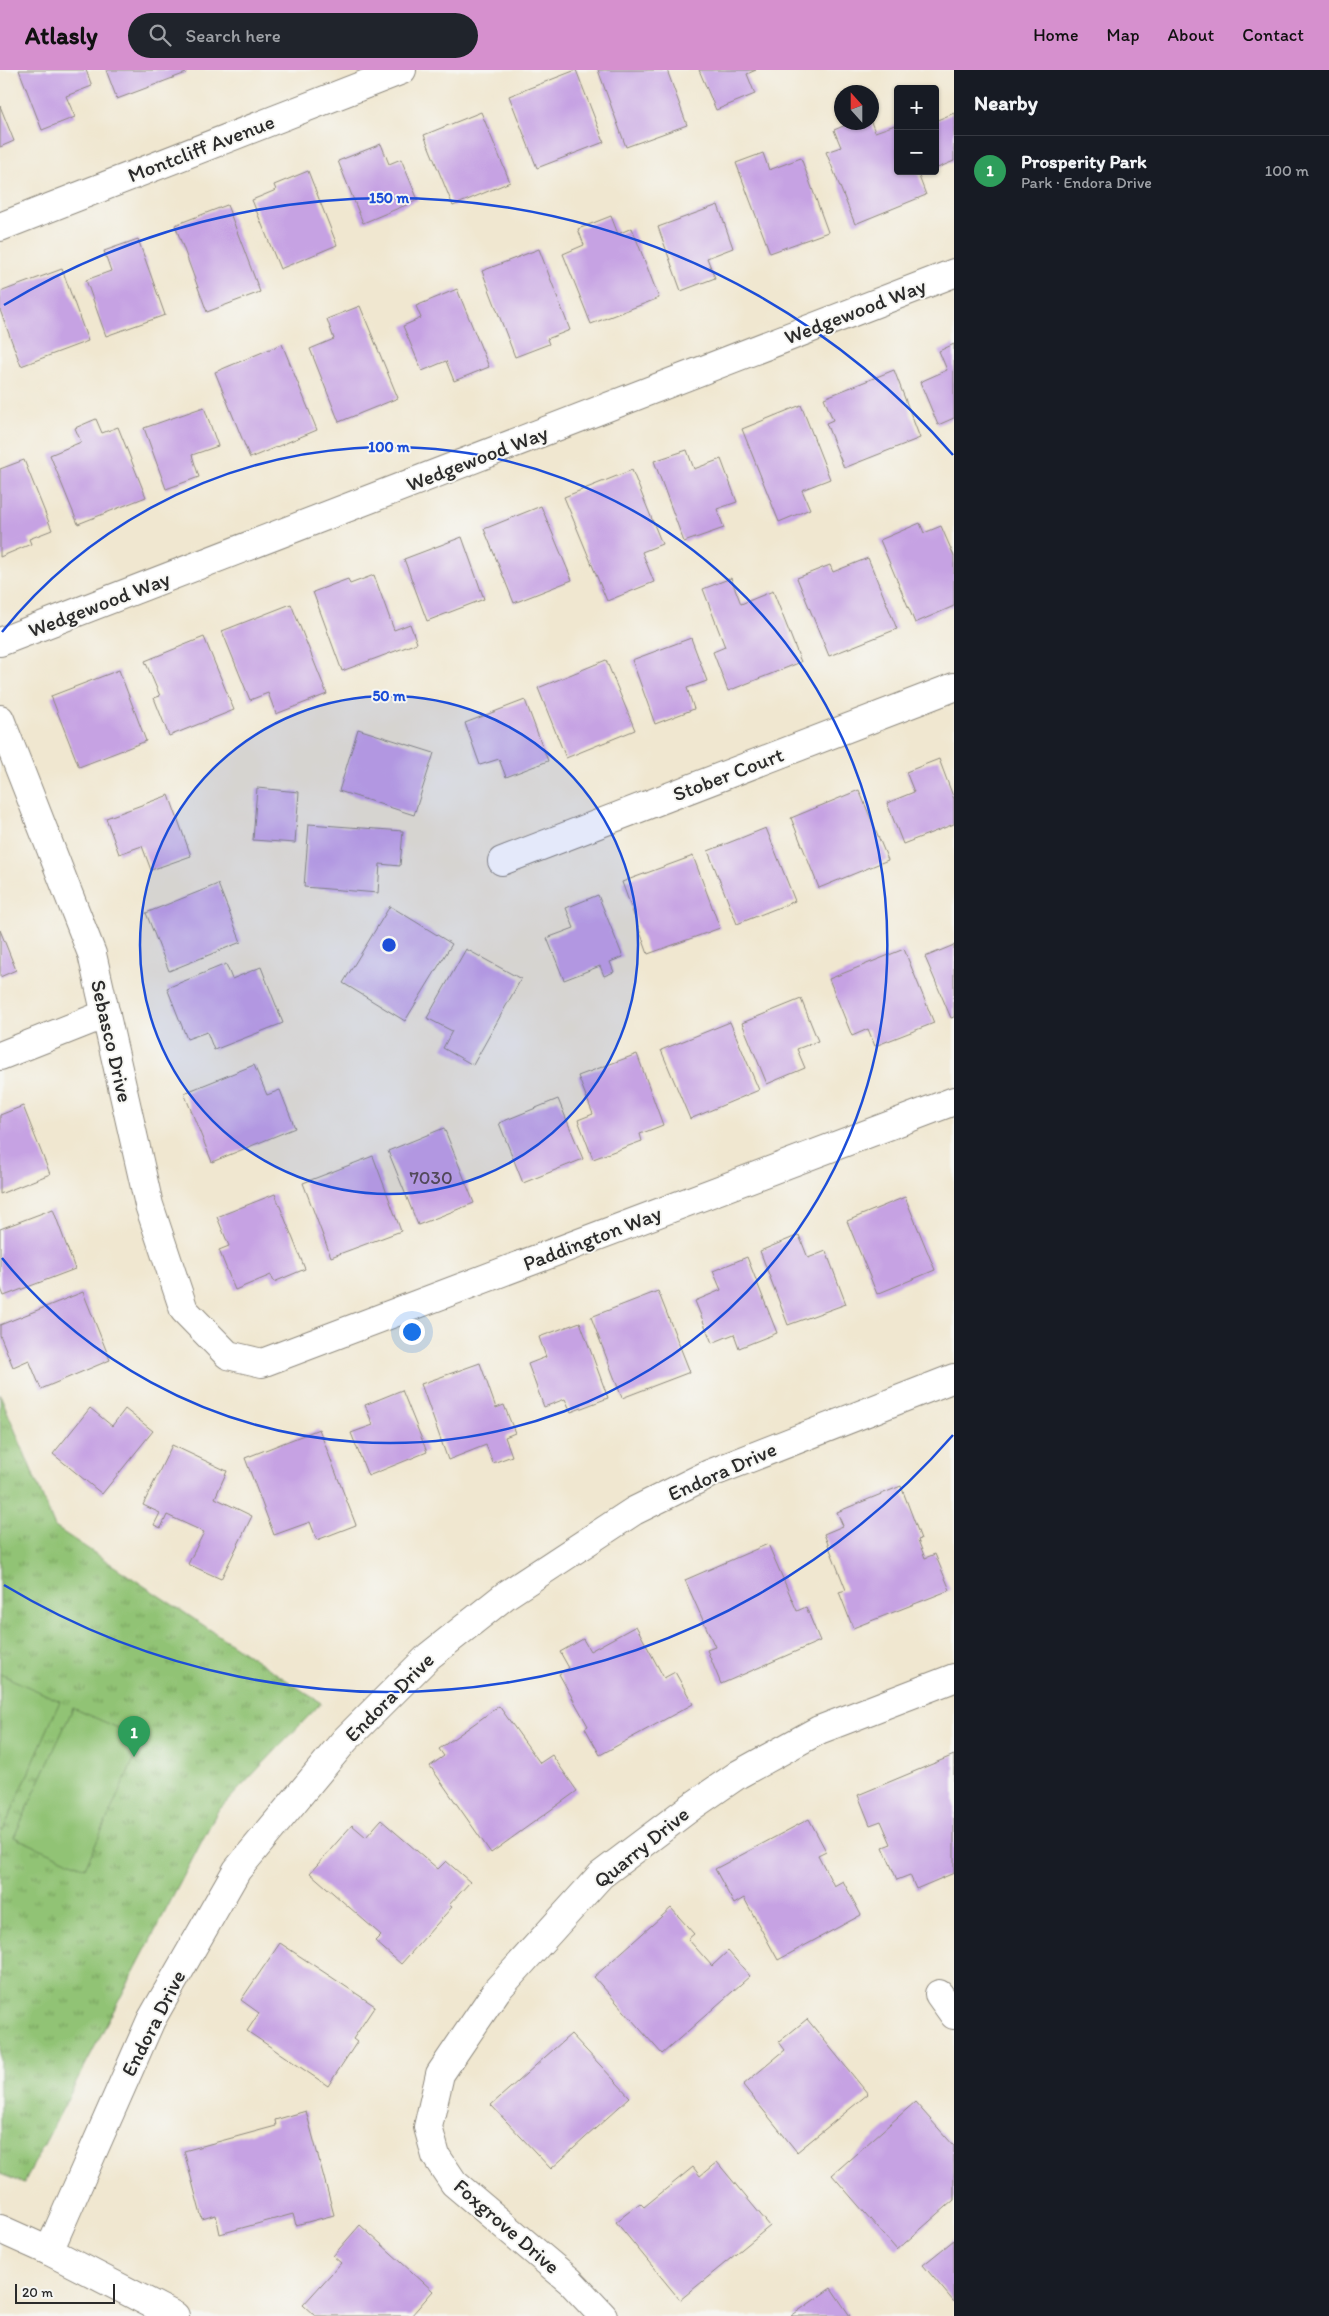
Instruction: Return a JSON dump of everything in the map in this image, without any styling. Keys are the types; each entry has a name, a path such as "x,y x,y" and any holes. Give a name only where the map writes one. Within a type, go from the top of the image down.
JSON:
{"street":[{"name":"Montcliff Avenue","path":"0,227 402,70"},
{"name":"Wedgewood Way","path":"0,642 954,273"},
{"name":"Stober Court","path":"502,860 954,687"},
{"name":"Sebasco Drive","path":"0,720 92,954 149,1205 184,1310 228,1355"},
{"path":"0,1056 106,1014"},
{"name":"Paddington Way","path":"228,1355 262,1363 954,1101"},
{"name":"Endora Drive","path":"50,2251 151,2020 237,1870 345,1740 429,1656 506,1596 634,1511 709,1474 954,1378"},
{"name":"Quarry Drive","path":"428,2127 440,2074 496,1990 600,1875 690,1807 747,1769 819,1730 954,1678"},
{"name":"Foxgrove Drive","path":"428,2127 436,2156 454,2183 570,2280 603,2316"},
{"path":"0,2229 50,2251 174,2316"}],"green space":[{"path":"0,1394 55,1527 321,1703 217,1812 24,2183 0,2174"},
{"path":"0,1674 60,1701 3,1831 0,1830"},
{"path":"73,1708 143,1739 85,1868 14,1837"}],"building":[{"path":"19,70 86,70 92,86 66,96 75,117 42,130"},
{"path":"106,70 185,70 186,73 117,99"},
{"path":"576,70 604,142 537,168 509,96"},
{"path":"598,70 667,70 687,125 626,147"},
{"path":"699,70 756,70 747,74 755,94 716,110"},
{"path":"0,106 14,141 0,147"},
{"path":"481,112 510,182 453,206 424,135"},
{"path":"954,113 954,161 939,167 939,130 939,119"},
{"path":"894,125 894,175 918,175 926,195 855,224 826,152 841,147 834,130 874,130 875,132"},
{"path":"381,144 389,164 401,159 418,200 363,223 338,161"},
{"path":"763,153 769,170 801,158 828,232 770,253 736,163"},
{"path":"308,171 337,245 280,269 252,200 276,190 274,185"},
{"path":"227,205 260,292 207,312 175,225"},
{"path":"718,205 733,248 707,258 715,278 681,291 658,227"},
{"path":"611,216 618,234 632,228 659,298 591,324 563,254 584,245 578,229"},
{"path":"138,239 165,315 106,336 86,280 111,271 104,251"},
{"path":"539,249 570,330 547,339 549,344 515,357 482,271"},
{"path":"62,269 88,341 21,366 0,310 0,292"},
{"path":"457,289 489,367 454,381 446,361 422,371 403,326 421,318 416,306"},
{"path":"360,306 398,398 339,422 310,349 334,339 327,319"},
{"path":"282,344 317,430 250,458 215,372"},
{"path":"954,344 954,418 938,425 920,382 947,370 939,351"},
{"path":"894,370 920,438 844,468 826,423 833,420 824,398"},
{"path":"801,405 830,479 802,490 810,509 779,522 742,429"},
{"path":"204,407 218,446 192,455 199,477 166,489 144,428"},
{"path":"96,419 102,433 118,427 146,497 78,524 50,455 81,442 75,428"},
{"path":"687,450 694,469 721,459 737,502 717,509 724,528 684,542 654,461"},
{"path":"24,460 52,530 29,539 31,544 0,557 0,469"},
{"path":"632,470 662,544 642,552 654,582 607,601 564,497"},
{"path":"541,506 572,580 514,603 484,529"},
{"path":"920,523 924,533 941,526 954,556 954,606 915,623 880,540"},
{"path":"462,537 484,599 427,621 404,559"},
{"path":"868,558 897,629 829,656 797,578 830,565 833,572"},
{"path":"374,575 394,630 410,624 417,643 342,671 313,592 348,579 350,584"},
{"path":"731,578 741,604 773,591 801,662 728,691 713,652 725,647 703,589"},
{"path":"291,604 327,694 276,714 268,693 250,700 222,631"},
{"path":"204,637 234,710 169,736 154,698 160,696 145,661"},
{"path":"691,638 707,681 687,688 694,709 655,724 632,660"},
{"path":"606,660 635,730 566,758 538,688"},
{"path":"119,670 146,741 79,767 51,696"},
{"path":"525,700 548,761 506,777 499,759 480,765 465,723"},
{"path":"358,729 434,753 414,815 339,791"},
{"path":"939,759 954,799 954,824 903,844 887,803 914,792 906,772"},
{"path":"257,788 299,792 295,843 253,840"},
{"path":"859,790 888,860 819,888 791,818"},
{"path":"169,795 191,856 151,870 142,846 119,854 106,818"},
{"path":"309,824 403,831 400,866 380,864 378,893 304,887"},
{"path":"766,828 795,901 737,924 708,851"},
{"path":"693,856 720,928 648,954 622,882"},
{"path":"218,884 241,942 169,971 146,913"},
{"path":"598,895 623,957 610,962 614,972 604,976 600,966 564,980 547,938 574,928 566,908"},
{"path":"390,906 452,944 405,1021 343,983"},
{"path":"0,930 16,970 0,977"},
{"path":"954,945 954,1017 951,1018 925,957"},
{"path":"466,949 521,979 473,1065 443,1048 452,1031 427,1018"},
{"path":"904,949 934,1023 875,1046 868,1029 852,1036 829,979"},
{"path":"226,964 232,979 261,967 283,1023 214,1050 207,1032 187,1039 167,988"},
{"path":"801,999 818,1041 797,1049 805,1068 767,1084 742,1023"},
{"path":"730,1022 759,1090 690,1119 661,1050"},
{"path":"637,1054 663,1125 640,1134 642,1141 593,1159 578,1120 593,1114 578,1076"},
{"path":"254,1065 267,1095 280,1090 295,1128 212,1162 184,1093"},
{"path":"558,1099 583,1159 523,1183 499,1123"},
{"path":"23,1106 50,1174 0,1194 0,1115"},
{"path":"444,1128 474,1203 418,1225 388,1151"},
{"path":"373,1156 401,1231 331,1257 303,1183"},
{"path":"275,1194 305,1269 274,1282 271,1275 235,1290 219,1250 229,1246 217,1217"},
{"path":"905,1197 935,1270 877,1294 847,1221"},
{"path":"53,1209 75,1269 4,1296 0,1286 0,1229"},
{"path":"799,1235 808,1258 826,1251 846,1304 788,1325 760,1251"},
{"path":"747,1257 777,1333 739,1348 734,1334 712,1343 695,1301 721,1290 713,1271"},
{"path":"658,1291 690,1372 622,1398 591,1317"},
{"path":"83,1292 110,1360 41,1389 29,1360 13,1367 0,1335 0,1325"},
{"path":"580,1322 608,1398 571,1412 565,1399 544,1407 528,1364 546,1357 539,1337"},
{"path":"480,1363 496,1408 504,1405 515,1433 505,1437 512,1456 493,1463 486,1445 448,1460 421,1384"},
{"path":"402,1390 427,1452 368,1476 351,1433 373,1425 365,1405"},
{"path":"90,1408 112,1426 125,1409 153,1431 102,1494 53,1454"},
{"path":"319,1429 356,1525 317,1540 310,1522 274,1535 245,1458"},
{"path":"172,1445 227,1471 215,1498 252,1516 221,1579 188,1564 204,1532 167,1515 161,1528 154,1525 160,1513 143,1505"},
{"path":"901,1486 921,1539 918,1540 925,1558 935,1554 950,1590 853,1628 839,1592 846,1590 824,1534 843,1526 837,1512"},
{"path":"768,1544 797,1611 806,1607 820,1641 721,1684 707,1650 715,1647 685,1580"},
{"path":"636,1626 664,1678 675,1672 693,1704 600,1755 585,1728 588,1726 559,1674 569,1668 560,1652 583,1639 590,1651"},
{"path":"499,1706 540,1763 552,1755 577,1791 491,1853 430,1766 444,1756 439,1749"},
{"path":"954,1755 954,1873 916,1889 910,1875 897,1880 883,1847 891,1844 881,1821 870,1825 858,1795"},
{"path":"809,1819 826,1851 818,1855 834,1886 843,1881 861,1915 778,1960 744,1898 734,1904 715,1869"},
{"path":"381,1820 438,1869 446,1861 470,1882 449,1905 452,1907 401,1964 375,1941 381,1935 310,1873 352,1825 366,1837"},
{"path":"671,1908 694,1934 688,1939 712,1966 728,1951 750,1976 662,2054 594,1977"},
{"path":"280,1943 375,2006 353,2039 357,2042 328,2086 247,2031 259,2013 241,2000"},
{"path":"807,2019 868,2094 797,2152 743,2085 785,2050 779,2042"},
{"path":"571,2034 630,2097 551,2169 491,2105"},
{"path":"915,2102 954,2146 954,2200 897,2250 832,2175"},
{"path":"306,2111 334,2215 296,2225 293,2214 220,2234 216,2215 202,2219 184,2151 276,2126 275,2120"},
{"path":"717,2162 770,2226 680,2300 616,2222 640,2203 644,2207 693,2167 700,2176"},
{"path":"360,2225 433,2291 411,2316 315,2316 303,2305 341,2263 333,2256"},
{"path":"954,2240 954,2302 923,2265"},
{"path":"831,2288 850,2316 791,2316"}],"place":[{"name":"Prosperity Park","path":"134,1757"}]}
